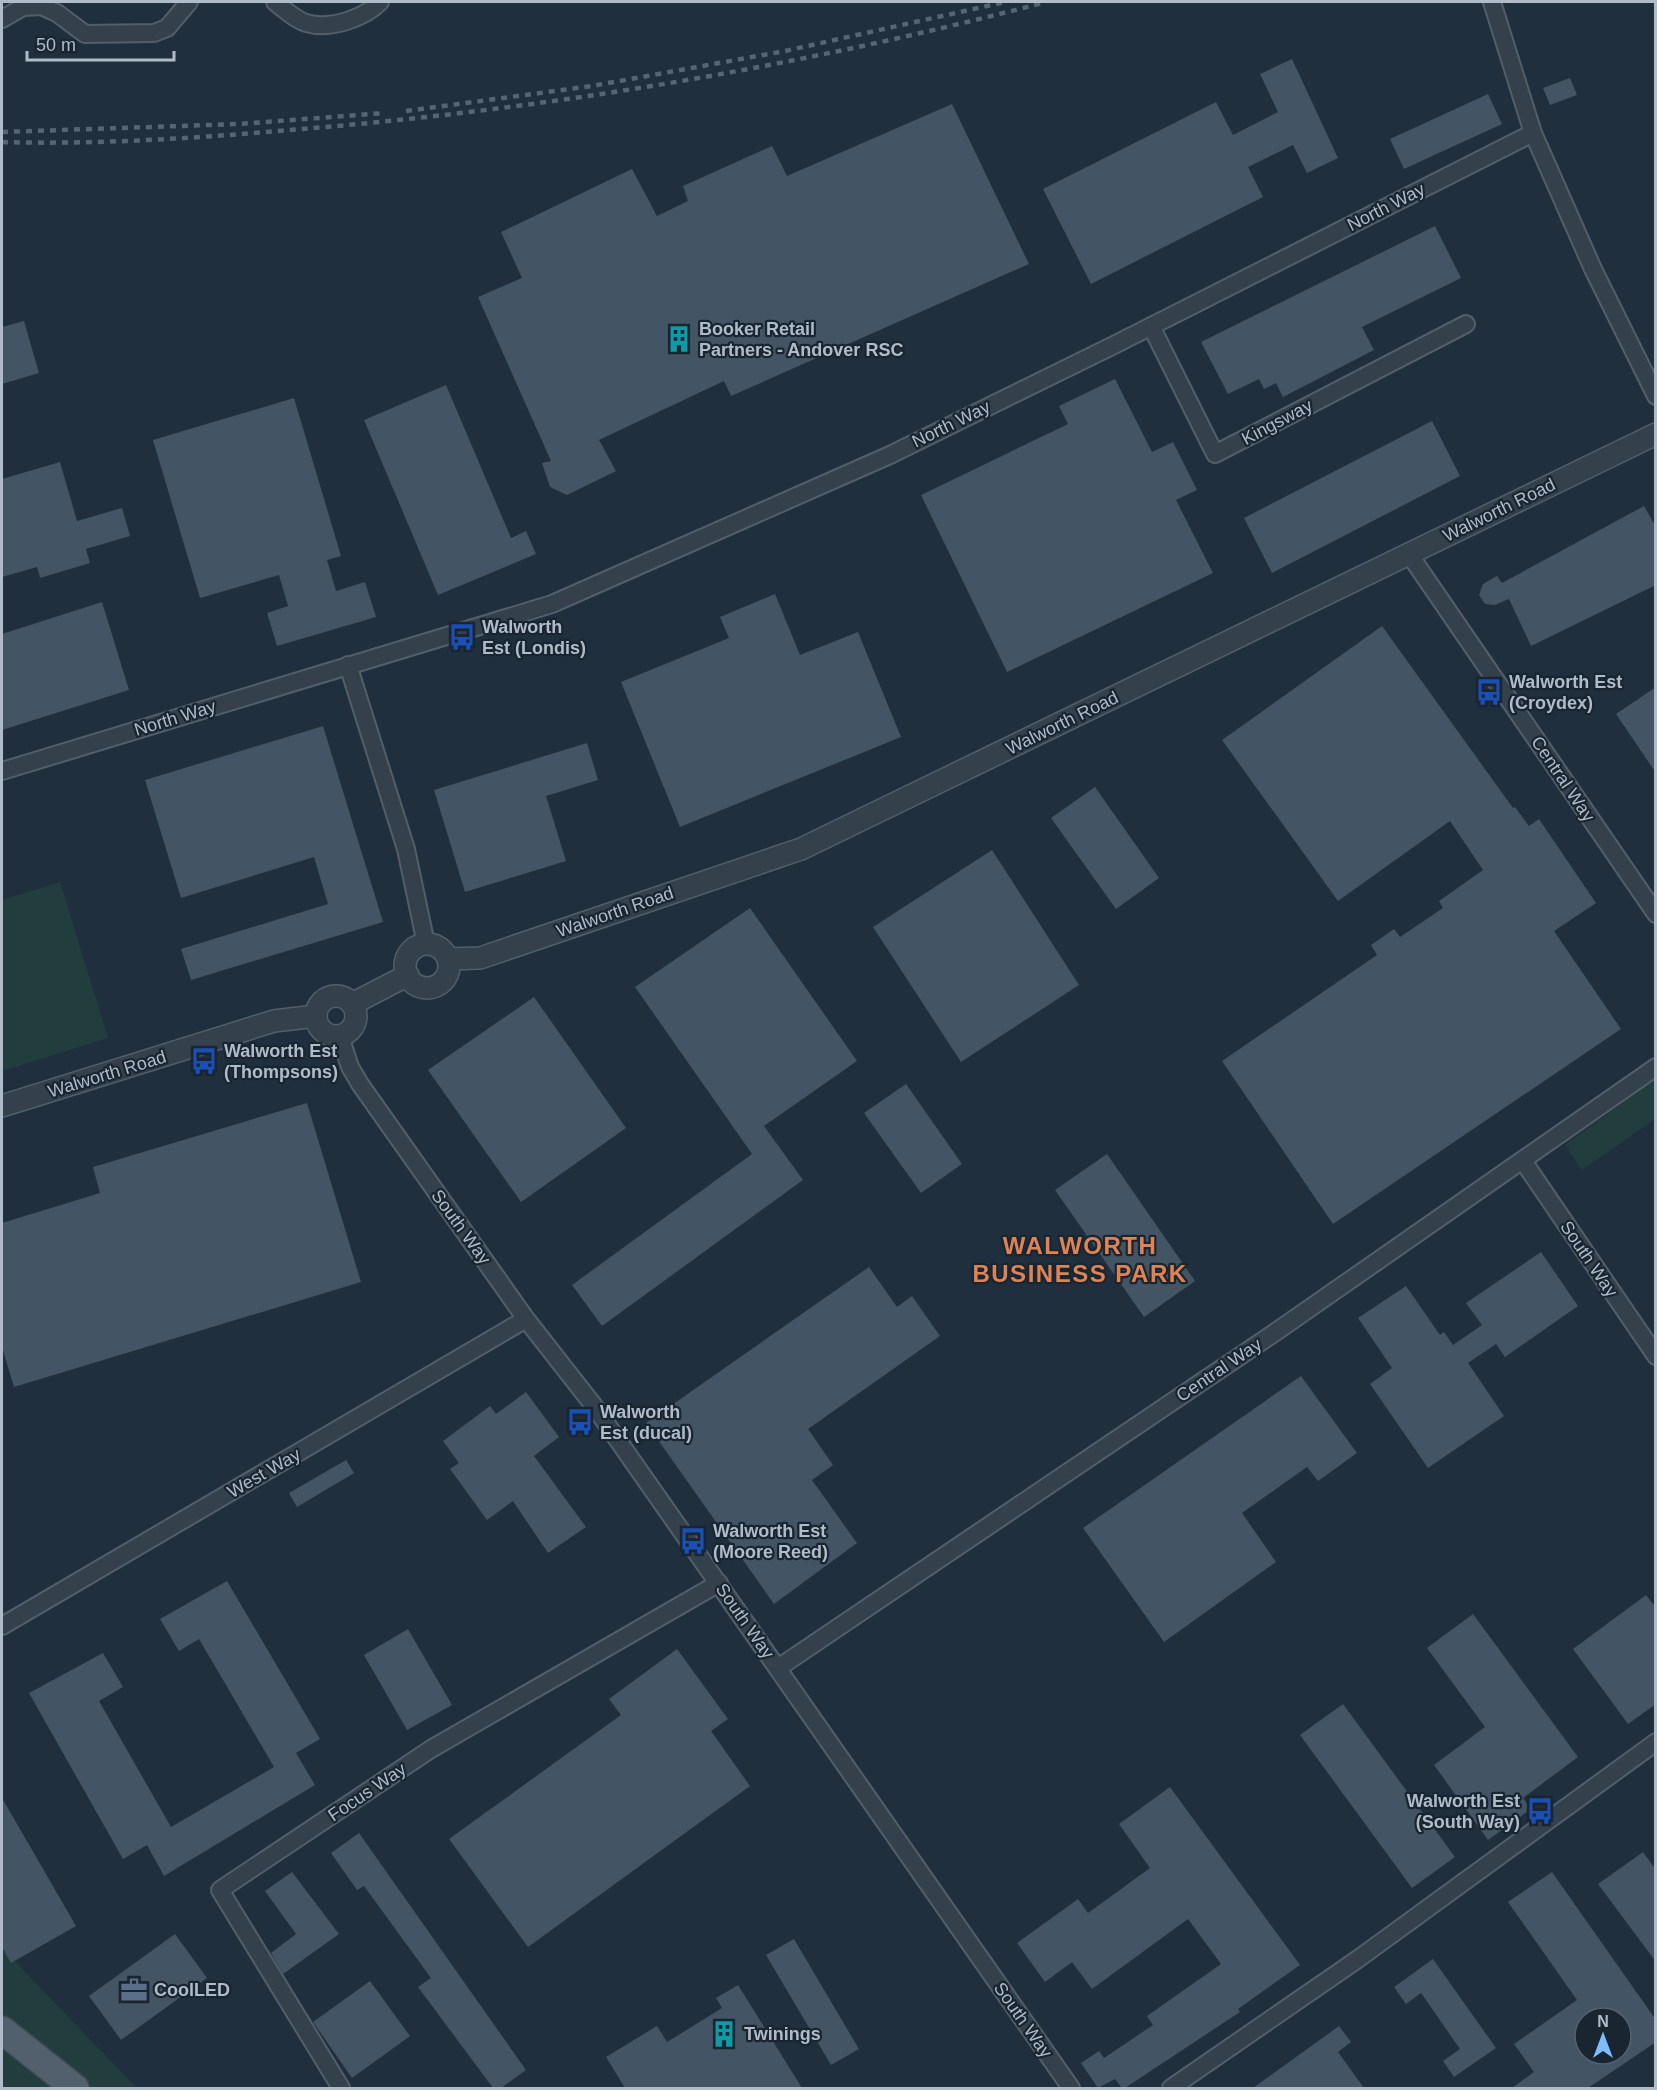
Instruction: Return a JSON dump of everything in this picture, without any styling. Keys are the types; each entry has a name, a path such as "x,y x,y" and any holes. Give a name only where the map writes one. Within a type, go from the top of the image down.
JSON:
{"main road":[{"path":"2,2030 75,2088"}],"street":[{"path":"2,19 23,7 41,6 57,13 85,34 154,33 167,28 189,2"},
{"path":"275,2 297,18 313,24 355,18 380,2"},
{"path":"1492,2 1533,133 1593,268 1656,396"},
{"name":"North Way","path":"2,771 552,604 890,455 1533,133"},
{"name":"Kingsway","path":"1151,326 1215,454 1466,324"},
{"name":"Walworth Road","path":"448,959 480,958 801,849 1656,434"},
{"name":"Central Way","path":"1409,554 1656,914"},
{"path":"348,665 406,849 426,944"},
{"path":"426,944 440,948 448,959 448,974 438,985 432,987 418,985 408,975 406,961 409,954 419,945 426,944"},
{"path":"352,1004 408,975"},
{"path":"333,997 346,999 352,1004 356,1017 351,1030 340,1036 327,1034 321,1029 316,1016 321,1004 333,997"},
{"name":"Walworth Road","path":"2,1106 274,1021 316,1016"},
{"name":"South Way","path":"340,1036 350,1067 360,1084 526,1318 594,1406 1071,2088"},
{"name":"Central Way","path":"778,1668 1268,1337 1656,1067"},
{"name":"South Way","path":"1523,1161 1656,1356"},
{"name":"West Way","path":"2,1626 526,1318"},
{"name":"Focus Way","path":"341,2088 220,1890 431,1749 719,1583"},
{"path":"1171,2088 1358,1959 1656,1742"}],"green space":[{"path":"60,882 108,1038 2,1071 2,900"},
{"path":"1655,1079 1655,1119 1582,1170 1565,1145"},
{"path":"2,1948 130,2081 138,2088 2,2088"}],"building":[{"path":"1292,59 1338,158 1307,173 1293,145 1248,167 1263,197 1091,284 1043,189 1216,102 1233,135 1278,112 1260,74"},
{"path":"1570,78 1577,95 1550,105 1543,88"},
{"path":"1488,94 1502,124 1404,169 1390,139"},
{"name":"Booker Retail Partners - Andover RSC","path":"952,104 1029,264 731,396 724,381 599,440 616,471 567,495 550,487 542,463 551,461 478,297 522,278 501,232 632,169 657,216 688,201 683,186 772,146 787,176"},
{"path":"1435,226 1461,278 1362,327 1374,350 1283,397 1276,383 1264,389 1259,379 1228,394 1201,342"},
{"path":"24,321 39,373 2,384 2,327"},
{"path":"1115,379 1152,452 1173,442 1197,490 1176,500 1213,573 1007,672 921,495 1068,424 1059,406"},
{"path":"446,385 511,538 526,531 536,554 438,595 364,420"},
{"path":"294,398 341,556 327,560 336,591 365,582 376,617 277,646 267,613 288,606 279,575 200,598 153,440"},
{"path":"1432,421 1460,476 1272,573 1244,518"},
{"path":"60,462 77,521 122,508 130,536 86,549 90,563 40,578 37,567 2,577 2,479"},
{"path":"1644,506 1656,527 1656,585 1531,646 1509,599 1495,605 1485,604 1479,595 1483,584 1497,576 1502,583"},
{"path":"775,594 800,655 858,632 901,737 680,827 621,682 729,638 720,617"},
{"path":"102,602 129,690 2,730 2,634"},
{"path":"1382,626 1513,808 1515,807 1529,826 1539,819 1596,903 1554,931 1621,1029 1333,1224 1222,1061 1377,955 1371,945 1394,929 1400,937 1443,908 1439,901 1483,870 1450,821 1338,901 1222,740"},
{"path":"1656,687 1656,773 1616,714"},
{"path":"323,726 383,922 191,980 181,949 328,904 314,857 181,898 145,780"},
{"path":"587,743 598,780 546,796 566,861 465,892 434,790"},
{"path":"1095,787 1159,878 1116,909 1051,818"},
{"path":"992,850 1079,985 961,1062 873,927"},
{"path":"750,908 857,1061 764,1126 803,1180 602,1326 572,1285 752,1154 635,987"},
{"path":"534,997 626,1128 521,1202 428,1070"},
{"path":"906,1084 962,1164 921,1193 864,1113"},
{"path":"307,1103 361,1282 14,1387 2,1347 2,1223 100,1193 93,1167"},
{"path":"1107,1154 1195,1281 1144,1317 1055,1190"},
{"path":"1541,1252 1578,1306 1505,1357 1496,1344 1468,1363 1504,1416 1428,1468 1370,1384 1392,1368 1358,1318 1406,1286 1440,1335 1444,1332 1453,1345 1482,1325 1466,1303"},
{"path":"869,1267 897,1307 912,1296 940,1336 808,1429 833,1465 812,1480 857,1543 774,1604 646,1423"},
{"path":"1301,1376 1357,1453 1318,1481 1307,1467 1242,1513 1276,1562 1164,1642 1083,1528"},
{"path":"526,1392 559,1437 534,1456 586,1527 548,1553 513,1501 487,1520 450,1469 459,1463 443,1441 490,1406 496,1414"},
{"path":"346,1460 354,1473 297,1507 289,1493"},
{"path":"227,1581 320,1739 296,1753 315,1785 164,1876 147,1845 123,1859 29,1693 103,1653 123,1687 99,1701 171,1827 274,1767 199,1639 179,1651 160,1619"},
{"path":"1646,1595 1656,1608 1656,1704 1628,1724 1573,1649"},
{"path":"1473,1614 1578,1757 1523,1798 1531,1809 1488,1840 1434,1765 1485,1727 1427,1648"},
{"path":"408,1629 452,1705 407,1730 364,1655"},
{"path":"677,1649 728,1719 711,1731 750,1786 528,1947 449,1839 621,1715 609,1699"},
{"path":"1343,1704 1455,1857 1412,1888 1300,1735"},
{"path":"1170,1787 1300,1965 1238,2009 1240,2012 1125,2088 1122,2088 1115,2079 1098,2088 1081,2063 1099,2051 1104,2058 1153,2025 1147,2016 1221,1964 1188,1919 1092,1989 1072,1962 1045,1982 1017,1943 1078,1899 1088,1913 1150,1868 1119,1824"},
{"path":"2,1798 76,1926 11,1963 2,1947"},
{"path":"359,1833 526,2070 501,2088 493,2088 418,1987 431,1978 364,1886 357,1890 331,1853"},
{"path":"1643,1852 1656,1870 1656,1962 1598,1884"},
{"path":"292,1872 339,1934 283,1974 271,1953 296,1934 265,1891"},
{"path":"1552,1872 1656,2020 1656,2042 1633,2058 1633,2006 1573,2006 1573,2066 1621,2066 1588,2088 1512,2088 1534,2072 1514,2044 1577,2000 1508,1902"},
{"path":"175,1934 207,1978 121,2040 89,1996"},
{"path":"794,1939 859,2049 831,2065 766,1955"},
{"path":"1433,1959 1496,2048 1454,2077 1443,2061 1460,2049 1421,1993 1406,2004 1394,1987"},
{"path":"370,1981 410,2036 352,2078 313,2022"},
{"name":"Twinings","path":"738,1985 802,2088 625,2088 606,2057 657,2026 667,2042 722,2008 716,1998"},
{"path":"1339,2026 1351,2042 1338,2052 1364,2088 1253,2088"}],"railway":[{"path":"406,111 592,86 785,51 1005,2"},
{"path":"2,142 119,141 314,128 591,96 683,81 866,45 1046,2"},
{"path":"2,132 239,124 385,113"}],"place":[{"name":"Booker Retail Partners - Andover RSC","path":"679,339"},
{"name":"Walworth Est (Londis)","path":"462,637"},
{"name":"Walworth Est (Croydex)","path":"1489,692"},
{"name":"Walworth Est (Thompsons)","path":"204,1061"},
{"name":"Walworth Est (ducal)","path":"580,1422"},
{"name":"Walworth Est (Moore Reed)","path":"693,1541"},
{"name":"Walworth Est (South Way)","path":"1540,1811"},
{"name":"CoolLED","path":"134,1990"},
{"name":"Twinings","path":"724,2034"}],"district":[{"name":"WALWORTH BUSINESS PARK","path":"1080,1259"}]}
